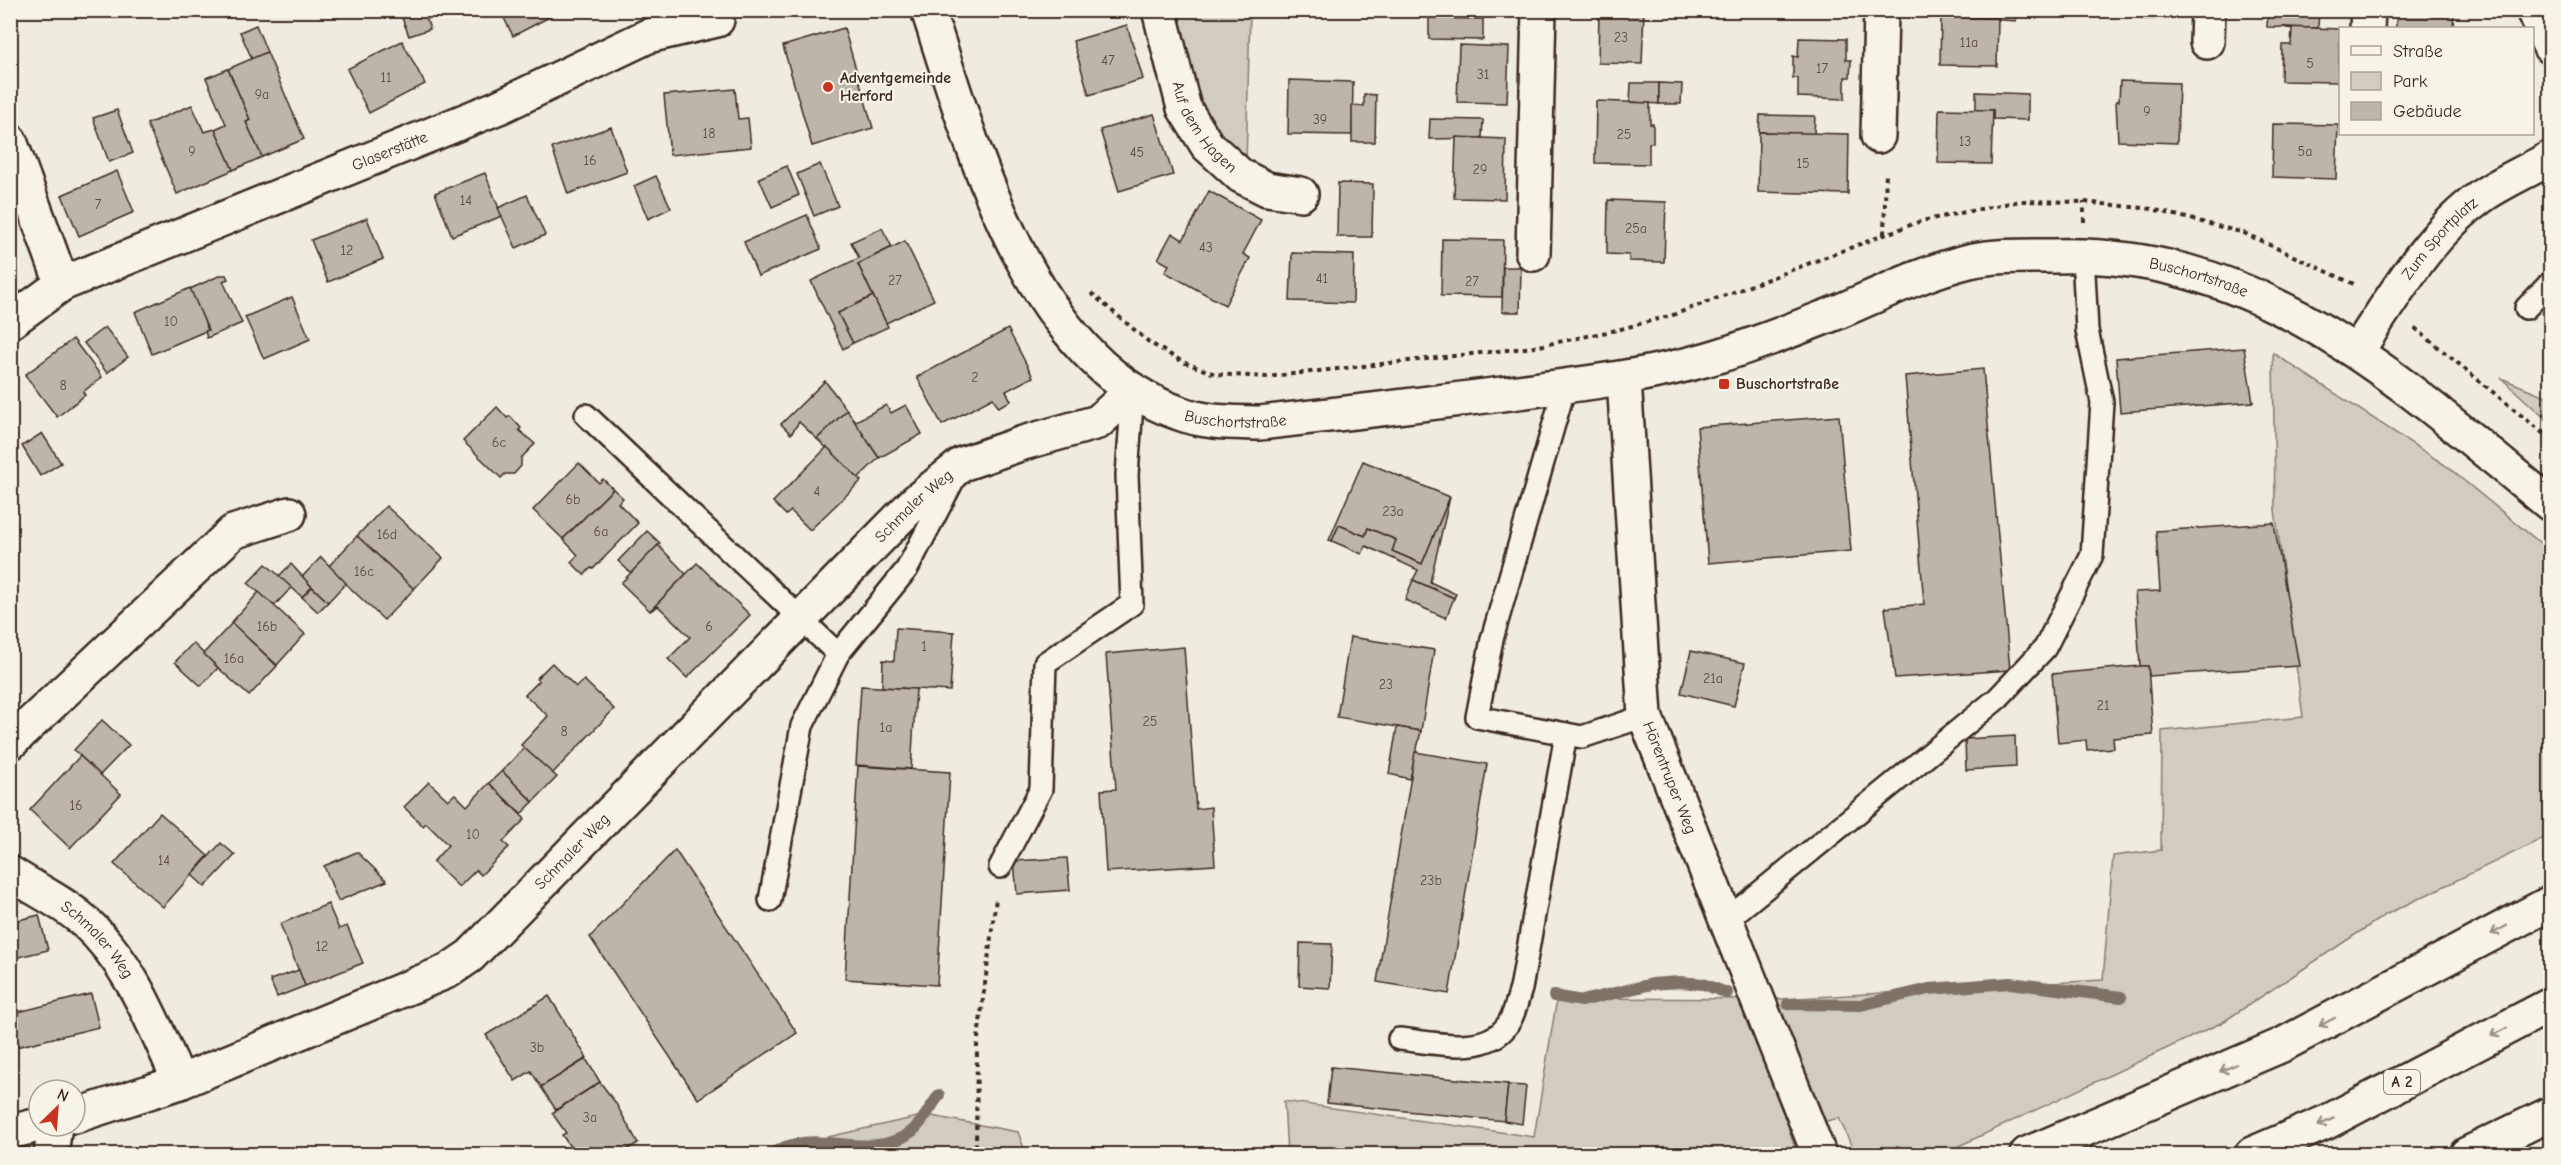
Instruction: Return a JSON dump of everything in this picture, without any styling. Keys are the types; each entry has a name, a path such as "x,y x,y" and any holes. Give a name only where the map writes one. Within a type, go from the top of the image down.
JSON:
{"main road":[{"name":"Buschortstraße","path":"928,10 973,150 1027,268 1051,309 1089,355 1133,390 1151,402 1206,421 1260,423 1624,378 1709,358 1833,313 1911,279 1972,260 2084,255 2147,261 2199,273 2262,297 2357,351 2444,417 2550,504"},
{"name":"Auf dem Hagen","path":"1160,10 1184,108 1207,145 1241,176 1267,189 1301,194"},
{"path":"1533,254 1539,10"},
{"path":"1878,136 1881,10"},
{"path":"2207,42 2208,10"},
{"path":"2367,27 2368,10"},
{"path":"2533,10 2550,47"},
{"name":"Glaserstätte","path":"10,322 62,284 499,107 648,36 717,20"},
{"path":"10,141 62,284"},
{"name":"Zum Sportplatz","path":"2357,351 2426,249 2448,226 2482,196 2550,158"},
{"name":"Hörentruper Weg","path":"1624,378 1645,716 1819,1155"},
{"name":"Schmaler Weg","path":"10,873 83,920 117,956 139,995 180,1082 448,971 470,956 916,501 962,464 1023,442 1098,422 1133,390"},
{"path":"10,743 233,532 289,514"},
{"path":"2027,1155 2282,1045 2550,903"},
{"name":"A 2","path":"2252,1155 2327,1122 2550,1005"},
{"path":"87,1112 180,1082"},
{"path":"2468,1155 2550,1114"},
{"path":"10,1132 27,1128"},
{"path":"51,1155 53,1138"}],"lane":[{"path":"1725,921 1998,698 2045,648 2091,555 2102,402 2087,330 2084,255"},
{"path":"2526,308 2550,283"},
{"path":"1564,386 1492,639 1477,717 1582,737 1645,716"},
{"path":"1000,867 1041,789 1045,663 1132,604 1127,475 1133,390"},
{"path":"586,415 838,654"},
{"path":"770,900 802,726 838,654 907,569 962,464"},
{"path":"1399,1039 1461,1045 1493,1040 1509,1024 1521,989 1566,734"}],"path":[{"path":"1878,136 1887,151 1884,234"},
{"path":"1089,292 1150,344 1184,362 1215,374 1266,377 1534,347 1617,330 1673,315 1921,221 2020,201 2084,202 2152,208 2244,233 2348,280 2388,306 2550,439"},
{"path":"976,1147 977,1046 1000,867"}],"green space":[{"path":"1172,11 1250,11 1246,167 1215,135 1195,100"},
{"path":"2273,353 2445,465 2550,551 2550,835 2385,915 2223,1022 1942,1154 1855,1154 1839,1118 1789,1130 1797,1154 1287,1154 1284,1101 1534,1137 1557,998 1781,999 2103,980 2113,856 2161,850 2162,731 2303,717 2275,510"},
{"path":"2501,378 2550,398 2550,423"},
{"path":"926,1115 1018,1132 1026,1154 752,1154"}],"building":[{"path":"399,10 423,10 430,29 409,36"},
{"path":"500,10 563,10 513,36"},
{"path":"1599,10 1644,10 1642,64 1598,63"},
{"path":"1962,10 2016,10 2016,21 1962,17"},
{"path":"2133,10 2181,10 2181,15 2159,14 2155,19 2143,19 2139,14 2132,14"},
{"path":"2268,10 2319,10 2318,28 2267,27"},
{"path":"2396,10 2454,10 2453,27 2396,27"},
{"path":"1941,17 1998,18 1997,66 1940,65"},
{"path":"1429,18 1483,19 1483,40 1429,39"},
{"path":"256,25 267,52 252,59 240,32"},
{"path":"1127,25 1143,79 1089,95 1073,41"},
{"path":"2283,27 2339,29 2338,82 2281,81 2282,45 2291,45 2292,29"},
{"name":"Adventgemeinde Herford","path":"844,28 873,128 812,146 783,46"},
{"path":"1799,38 1846,39 1846,60 1851,60 1850,77 1845,77 1845,99 1798,97 1798,78 1793,78 1793,56 1798,57"},
{"path":"402,41 425,84 369,113 347,69"},
{"path":"1459,45 1509,47 1507,103 1457,102"},
{"path":"267,52 304,139 262,157 246,122 250,120 228,69"},
{"path":"228,69 250,120 246,122 262,157 233,170 215,129 226,124 206,78"},
{"path":"1289,80 1353,82 1352,135 1288,134"},
{"path":"2120,81 2179,83 2177,143 2118,141 2116,101 2119,101"},
{"path":"1631,83 1659,83 1659,104 1630,102"},
{"path":"1659,83 1682,84 1681,104 1659,104"},
{"path":"735,89 738,119 748,118 751,147 670,155 664,95"},
{"path":"1976,92 2028,94 2028,120 1993,119 1993,110 1976,110"},
{"path":"1364,94 1376,95 1375,142 1352,142 1352,105 1364,106"},
{"path":"1596,101 1650,103 1653,143 1649,143 1649,164 1595,163"},
{"path":"192,105 204,132 215,129 233,170 177,194 147,124"},
{"path":"1939,109 1993,110 1991,164 1938,163"},
{"path":"117,110 133,153 109,162 93,118"},
{"path":"1154,114 1173,175 1119,191 1100,130"},
{"path":"1760,115 1815,116 1814,134 1759,132"},
{"path":"1430,119 1483,120 1482,138 1429,139"},
{"path":"2273,124 2338,125 2336,179 2272,177"},
{"path":"611,127 627,172 568,194 552,148"},
{"path":"1759,132 1849,134 1848,194 1758,192"},
{"path":"1456,137 1506,139 1505,199 1454,198"},
{"path":"820,164 838,206 814,216 797,174"},
{"path":"787,166 799,195 772,207 759,178"},
{"path":"117,171 134,212 79,236 62,195"},
{"path":"485,173 502,216 452,236 435,193"},
{"path":"656,176 671,208 648,219 634,186"},
{"path":"1338,183 1373,184 1372,237 1337,237"},
{"path":"1209,191 1261,220 1243,254 1250,258 1225,305 1165,272 1169,265 1158,259 1172,233 1183,240"},
{"path":"527,195 545,235 516,248 498,208"},
{"path":"1608,200 1666,202 1664,262 1629,261 1629,255 1607,254"},
{"path":"807,215 821,249 758,276 744,242"},
{"path":"367,218 383,259 328,282 311,240"},
{"path":"882,228 892,247 858,264 873,296 838,313 853,343 843,349 811,281 859,258 851,242"},
{"path":"1442,239 1503,240 1502,297 1441,296"},
{"path":"905,241 934,300 886,323 858,264"},
{"path":"1292,253 1354,255 1353,303 1290,301"},
{"path":"1503,267 1521,267 1520,312 1502,312"},
{"path":"221,275 226,275 228,279 223,281 242,323 207,338 205,331 208,330 190,289"},
{"path":"190,288 208,330 152,354 135,312"},
{"path":"873,296 888,327 853,343 838,313"},
{"path":"292,297 310,339 264,359 245,317"},
{"path":"105,327 128,357 107,373 84,343"},
{"path":"1008,329 1033,377 1006,391 1011,401 998,407 993,398 942,425 917,377"},
{"path":"73,339 102,377 83,392 85,395 57,417 25,375"},
{"path":"2244,348 2253,402 2120,412 2116,358"},
{"path":"1983,369 2010,670 1895,678 1885,608 1924,604 1905,376"},
{"path":"825,381 847,410 817,439 799,422 791,434 781,424"},
{"path":"886,405 891,413 906,405 922,434 879,458 854,422"},
{"path":"497,407 507,418 510,416 521,428 519,430 535,444 521,458 521,466 514,474 505,474 501,478 463,441"},
{"path":"847,410 879,458 858,478 817,439"},
{"path":"1839,416 1851,551 1708,563 1697,427"},
{"path":"42,433 61,463 40,476 22,446"},
{"path":"827,447 861,481 810,530 791,511 786,515 773,502"},
{"path":"1363,461 1450,497 1422,564 1392,551 1396,540 1368,528 1365,536 1339,525 1332,541 1329,540"},
{"path":"579,463 599,483 603,479 613,489 563,539 533,510"},
{"path":"613,489 623,498 618,503 638,523 593,569 591,568 584,575 571,562 578,555 563,539"},
{"path":"1450,497 1430,582 1456,594 1454,598 1413,580 1418,570 1366,546 1362,554 1332,541 1339,525 1365,536 1368,528 1396,540 1392,551 1422,564"},
{"path":"386,506 443,558 414,589 357,536"},
{"path":"2274,523 2299,666 2149,676 2148,666 2140,666 2135,592 2160,591 2156,531"},
{"path":"647,531 660,543 631,573 618,561"},
{"path":"357,536 414,589 384,620 328,567"},
{"path":"658,545 686,574 650,611 621,583"},
{"path":"321,557 346,583 328,602 302,577"},
{"path":"697,563 750,615 687,678 668,659 690,637 658,606 650,611"},
{"path":"266,564 292,587 274,606 248,583"},
{"path":"291,564 312,587 302,597 279,576"},
{"path":"1413,580 1454,598 1446,618 1405,600"},
{"path":"312,587 328,602 318,612 302,597"},
{"path":"259,592 305,634 277,665 231,623"},
{"path":"232,623 277,666 249,696 203,654"},
{"path":"896,628 954,632 950,691 882,687 883,660 894,661"},
{"path":"1350,637 1434,650 1421,731 1337,717"},
{"path":"193,643 218,668 201,686 175,662"},
{"path":"1184,647 1196,809 1211,807 1215,865 1106,872 1101,790 1116,789 1106,654"},
{"path":"1691,651 1745,663 1734,706 1681,693"},
{"path":"552,663 576,687 584,680 614,709 552,774 521,745 548,716 525,695 539,681 536,679"},
{"path":"2148,666 2153,735 2113,738 2114,748 2087,750 2086,740 2058,743 2052,674"},
{"path":"861,686 916,689 911,769 856,765"},
{"path":"102,720 129,745 100,775 74,750"},
{"path":"1397,727 1421,731 1410,779 1389,774"},
{"path":"2015,736 2016,767 1966,770 1965,739"},
{"path":"524,748 557,777 533,802 502,771"},
{"path":"1415,752 1487,764 1449,994 1377,982"},
{"path":"80,756 121,794 70,848 30,810"},
{"path":"858,766 950,772 937,985 845,979"},
{"path":"502,771 533,802 521,814 489,783"},
{"path":"429,782 448,800 455,794 467,806 489,783 525,819 503,842 509,847 481,875 476,870 459,887 433,862 448,845 426,823 423,826 404,807"},
{"path":"160,813 208,856 163,907 114,864"},
{"path":"221,843 235,855 205,887 192,875"},
{"path":"675,850 797,1033 698,1099 590,937"},
{"path":"357,852 387,881 338,901 324,866"},
{"path":"1067,858 1070,890 1017,894 1014,861"},
{"path":"328,904 339,929 347,926 363,963 305,986 280,924"},
{"path":"39,915 48,950 10,959 10,922"},
{"path":"1300,943 1332,944 1330,988 1299,986"},
{"path":"299,970 305,986 277,997 270,980"},
{"path":"91,994 99,1027 16,1047 10,1025 10,1014"},
{"path":"549,996 587,1058 541,1087 531,1071 515,1081 486,1035"},
{"path":"586,1059 600,1082 556,1110 541,1087"},
{"path":"1331,1067 1508,1084 1504,1121 1327,1103"},
{"path":"600,1082 615,1102 638,1143 620,1154 575,1154 562,1135 566,1133 552,1113"},
{"path":"1508,1085 1526,1086 1522,1124 1504,1121"},
{"path":"139,1149 151,1152 150,1154 137,1154"}],"waterway":[{"path":"1554,996 1582,1001 1652,984 1679,982 1703,984 1727,993"},
{"path":"1788,1004 1861,1005 1929,989 2010,983 2121,997"},
{"path":"772,1154 788,1146 805,1143 859,1146 894,1141 915,1129 939,1095"}],"place":[{"name":"Adventgemeinde Herford","path":"828,87"},
{"name":"Buschortstraße","path":"1724,384"}]}
